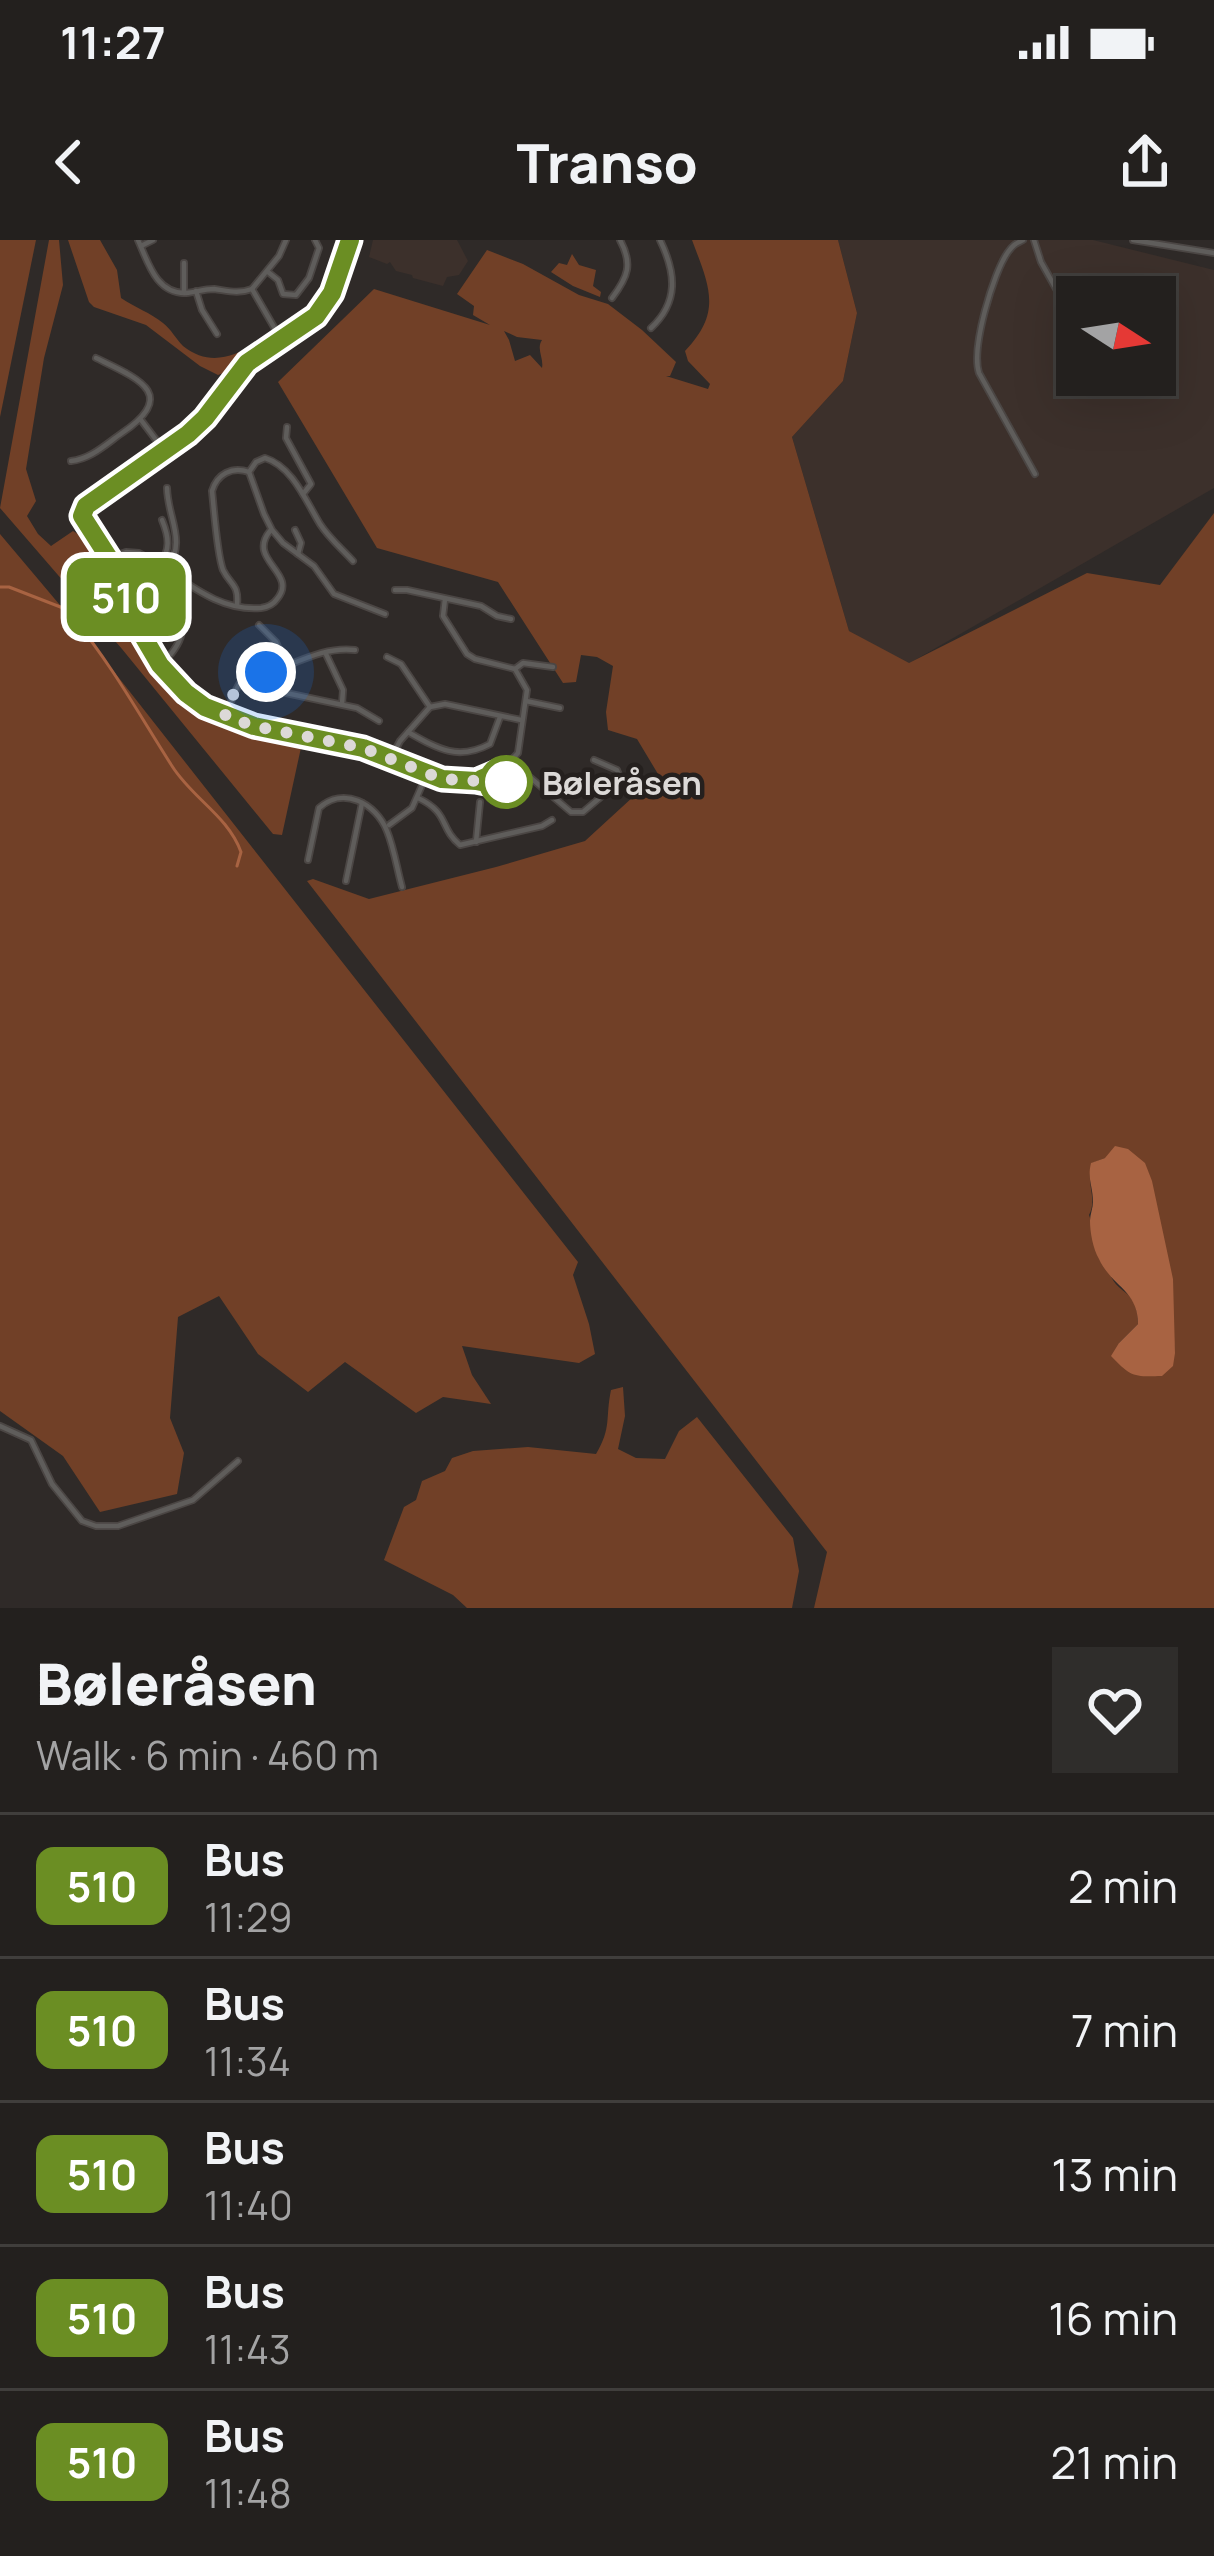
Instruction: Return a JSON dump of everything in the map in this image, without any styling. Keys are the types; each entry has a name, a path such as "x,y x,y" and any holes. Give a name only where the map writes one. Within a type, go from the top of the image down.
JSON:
{"street":[{"path":"153,240 139,243 151,268 164,286 184,293 252,289 286,240"},
{"path":"268,272 284,294 296,295 319,248 315,240"},
{"path":"350,240 335,287 311,321 247,363 205,418 86,506 83,518 109,558 137,626 160,665 194,700 254,726 349,744 456,782 503,785 502,770"},
{"path":"612,298 629,270 620,240"},
{"path":"651,328 674,289 660,240"},
{"path":"1023,240 1001,265 981,327 976,361 1035,474"},
{"path":"1034,240 1056,289"},
{"path":"1133,240 1214,253"},
{"path":"184,262 184,293"},
{"path":"252,289 282,341"},
{"path":"196,292 217,334"},
{"path":"71,461 86,458 141,420 150,406 146,387 138,379 96,358"},
{"path":"141,420 164,452"},
{"path":"287,427 286,438 311,484 303,494"},
{"path":"249,472 260,459 272,459 353,561"},
{"path":"249,472 272,530 318,570 334,594 385,614"},
{"path":"237,605 237,588 224,570 212,490 223,474 249,472"},
{"path":"166,570 177,547 167,488"},
{"path":"162,520 168,544 148,578 182,626 182,637 171,654"},
{"path":"109,558 131,552 203,594 263,608 275,603 282,591 281,579 263,548 272,530"},
{"path":"295,530 301,543 298,554"},
{"path":"395,590 481,606 511,619"},
{"path":"445,599 443,616 466,654 515,668 525,684 520,748 502,770 476,781"},
{"path":"260,625 276,642 286,665"},
{"path":"276,676 286,665 341,649 355,650"},
{"path":"326,653 343,690 342,704"},
{"path":"388,657 401,664 430,706"},
{"path":"515,668 523,663 553,667"},
{"path":"225,716 247,675 276,676"},
{"path":"276,676 286,693 357,708 379,721"},
{"path":"526,701 560,708"},
{"path":"391,758 430,706 445,704 521,720"},
{"path":"408,732 462,754 490,744 500,717"},
{"path":"512,762 577,813 621,780 616,770 594,760"},
{"path":"386,826 412,808 427,774"},
{"path":"308,860 317,813 332,798 347,796 386,826 402,887"},
{"path":"418,798 436,808 460,845 552,820"},
{"path":"476,842 480,802"},
{"path":"346,881 362,803"},
{"path":"0,1426 32,1440 52,1484 82,1521 96,1526 118,1526 187,1503 238,1461"}],"shaded area":[{"path":"0,240 36,240 0,417"},
{"path":"49,240 59,240 63,285 44,358 26,469 36,501 27,516 51,546 73,531 96,545 134,635 162,680 203,713 302,743 282,835 273,834 0,508"},
{"path":"68,240 100,240 117,270 121,298 158,319 193,353 223,357 263,339 269,342 218,375 200,366 146,325 94,307"},
{"path":"373,240 457,240 468,261 443,286 369,257"},
{"path":"692,240 838,240 857,313 843,381 792,437 849,631 909,663 1087,573 1160,585 1214,513 1214,1608 814,1608 827,1552 307,881 369,899 585,841 658,774 637,739 608,730 613,666 581,655 576,682 563,683 498,582 377,548 278,382 374,289 490,325 473,315 474,306 457,294 487,250 608,304 676,362 666,376 708,389 710,384 688,361 685,351 705,323 709,298","holes":["504,331 542,340 542,368 530,355 515,361","1105,1158 1172,1326 1175,1353 1119,1343 1138,1324 1131,1298 1110,1274 1089,1215 1092,1163"]},
{"path":"838,240 1093,240 1214,270 1214,488 908,664 849,631 792,437 843,381 857,313"},
{"path":"572,254 579,265 596,270 593,286 600,297 551,272 559,263 567,265"},
{"path":"0,534 86,636 578,1262 573,1275 595,1354 579,1363 462,1346 472,1375 491,1404 443,1397 416,1413 345,1362 308,1392 258,1354 219,1296 178,1317 170,1418 184,1453 177,1494 100,1512 63,1456 0,1411"},
{"path":"1115,1146 1128,1149 1145,1163 1173,1279 1175,1353 1173,1366 1162,1376 1134,1374 1111,1356 1138,1324 1134,1303 1097,1255 1091,1230 1091,1163 1105,1158"},
{"path":"623,1387 625,1416 618,1449 636,1458 665,1459 679,1431 697,1417 793,1538 799,1571 792,1608 467,1608 453,1595 384,1560 404,1507 416,1500 422,1481 445,1471 452,1458 473,1451 528,1447 596,1454 606,1430 611,1390"}],"waterway":[{"path":"0,587 63,608 74,619 180,777 235,839 241,852 237,866"}],"bus line":[{"name":"510","path":"350,240 332,293 316,316 252,359 194,429 86,506 82,516 109,558 146,644 168,676 194,700 239,722 349,744 442,779 501,786 506,779 502,770 481,779"}],"place":[{"name":"Bøleråsen","path":"506,782"}],"route":[{"path":"266,672 251,673 241,680 225,716 363,748 442,779 501,786 506,782"}]}
